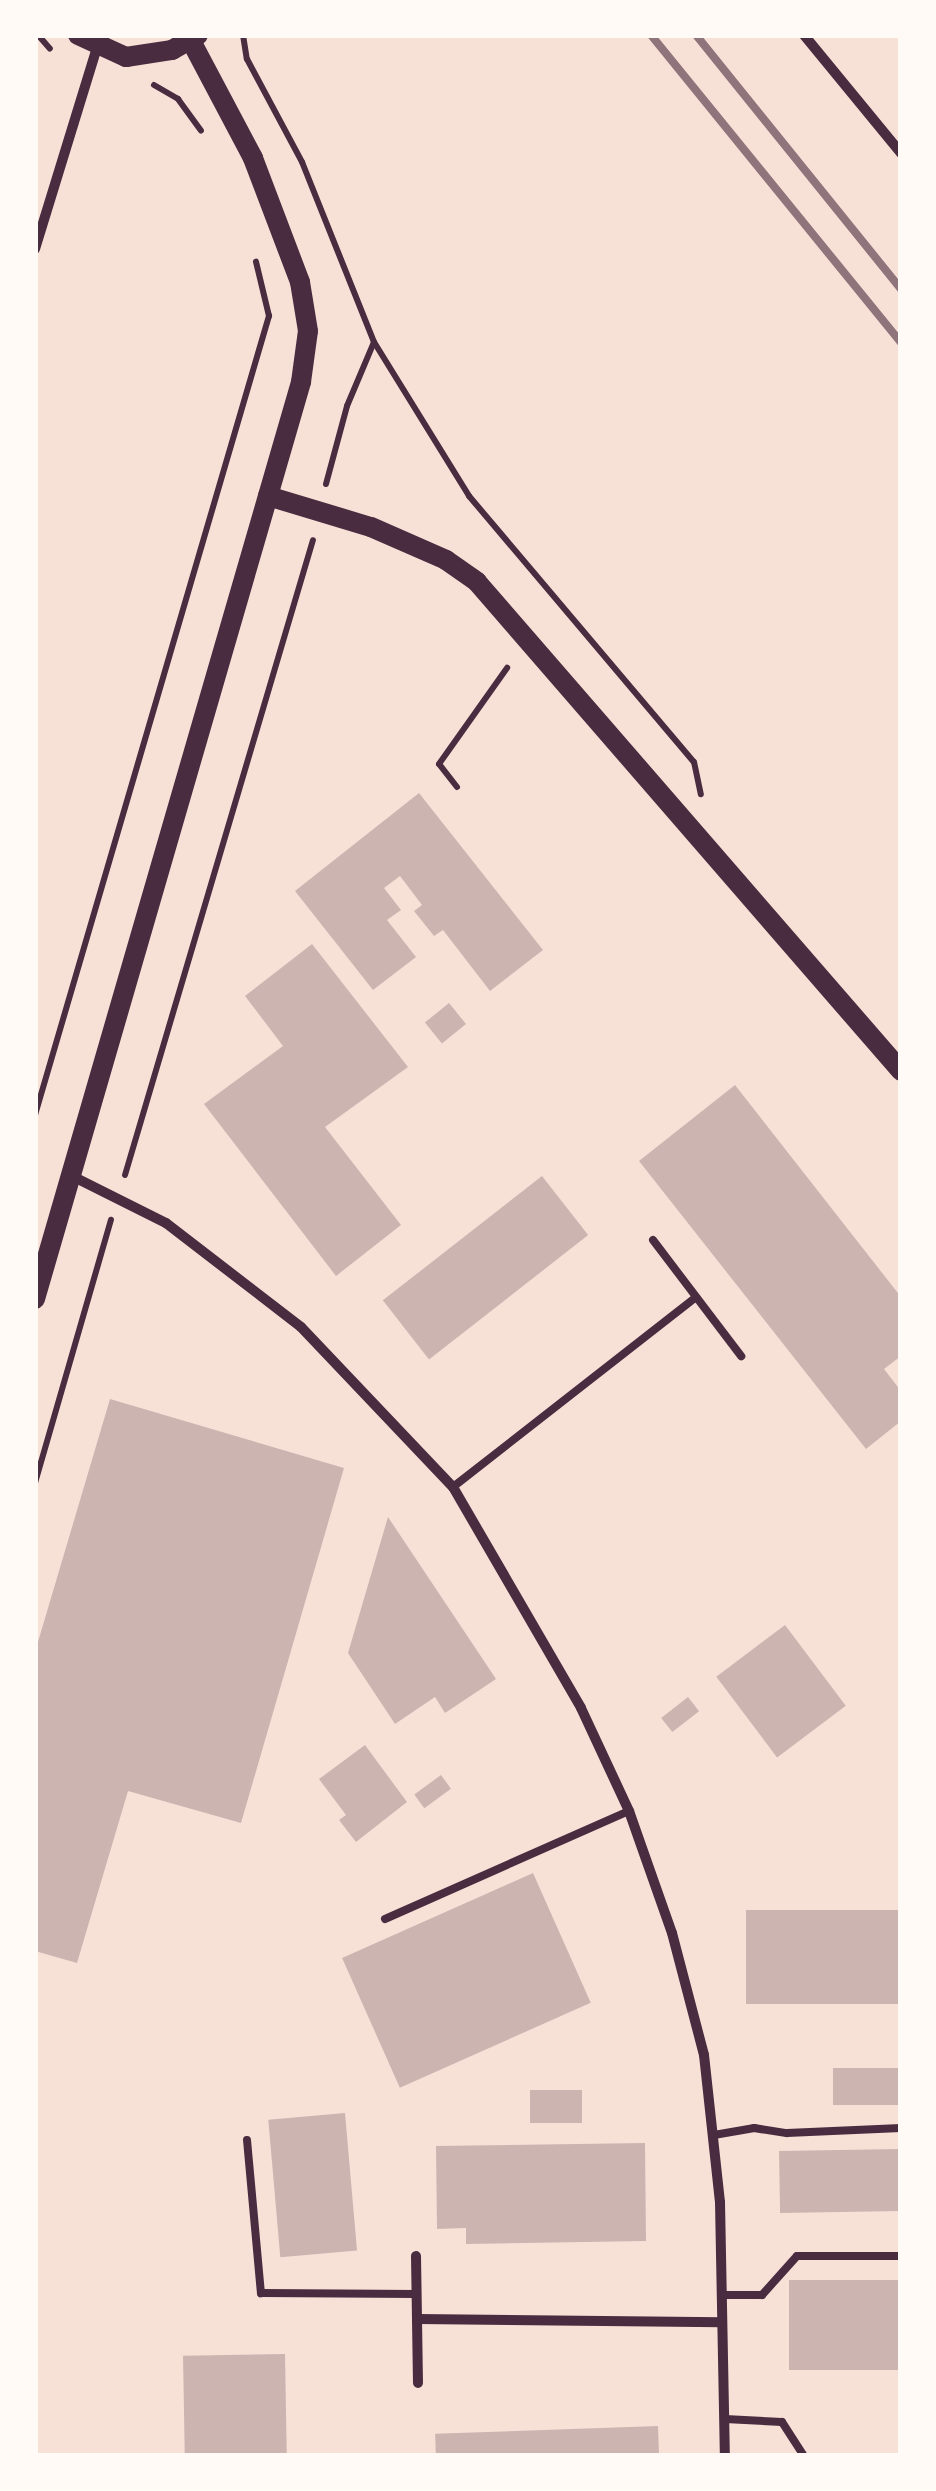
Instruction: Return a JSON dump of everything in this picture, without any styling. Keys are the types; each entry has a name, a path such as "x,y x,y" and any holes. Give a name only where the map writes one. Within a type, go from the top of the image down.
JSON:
{"main road":[{"path":"35,1299 301,382 308,331 300,282 253,158 194,38 150,56 97,48 78,35"},
{"path":"268,496 401,540 477,582 901,1071"}],"street":[{"path":"804,35 901,153"},
{"path":"35,248 97,48"},
{"path":"72,1176 166,1223 301,1327 453,1487 528,1610 628,1812 676,1950 704,2055 714,2135 725,2456"},
{"path":"416,2256 418,2383"},
{"path":"417,2319 722,2322"}],"lane":[{"path":"653,1240 741,1356"},
{"path":"453,1487 696,1298"},
{"path":"385,1919 628,1812"},
{"path":"714,2135 754,2128 787,2133 901,2128"},
{"path":"246,2140 261,2293 416,2294"},
{"path":"722,2296 762,2295 797,2256 901,2256"},
{"path":"724,2418 782,2422 804,2456"}],"path":[{"path":"243,35 374,342 469,496 694,762 702,798"},
{"path":"151,83 178,99 211,144"},
{"path":"35,1115 270,316 251,244"},
{"path":"35,1483 320,512 347,406 374,342"},
{"path":"457,786 438,764 507,668"}],"building":[{"path":"419,793 543,950 490,991 443,930 434,936 414,911 422,905 400,876 384,888 401,910 387,920 416,957 373,990 295,891"},
{"path":"312,944 408,1067 325,1127 401,1225 336,1276 204,1104 283,1046 245,996"},
{"path":"449,1003 466,1024 442,1043 425,1023"},
{"path":"735,1085 901,1297 901,1356 884,1369 901,1391 901,1421 866,1449 639,1161"},
{"path":"542,1176 588,1235 429,1359 383,1300"},
{"path":"110,1399 344,1468 241,1823 128,1791 77,1963 35,1951 35,1652"},
{"path":"388,1517 496,1679 445,1713 435,1697 395,1724 348,1653"},
{"path":"785,1625 846,1706 777,1757 716,1677"},
{"path":"688,1697 699,1711 672,1732 661,1718"},
{"path":"365,1745 407,1802 356,1842 339,1820 346,1815 319,1779"},
{"path":"441,1775 451,1789 424,1808 414,1794"},
{"path":"533,1873 591,2003 400,2088 342,1958"},
{"path":"746,1910 901,1910 901,2004 746,2004"},
{"path":"833,2068 901,2068 901,2105 833,2105"},
{"path":"530,2090 582,2090 582,2123 530,2123"},
{"path":"345,2113 357,2250 280,2257 268,2120"},
{"path":"645,2143 646,2241 466,2244 466,2228 437,2229 436,2146"},
{"path":"900,2149 901,2211 780,2213 779,2151"},
{"path":"789,2280 901,2280 901,2370 789,2370"},
{"path":"285,2354 287,2456 185,2456 183,2356"},
{"path":"658,2426 659,2456 436,2456 435,2434"}],"railway":[{"path":"651,35 901,343"},
{"path":"696,35 901,289"}]}
